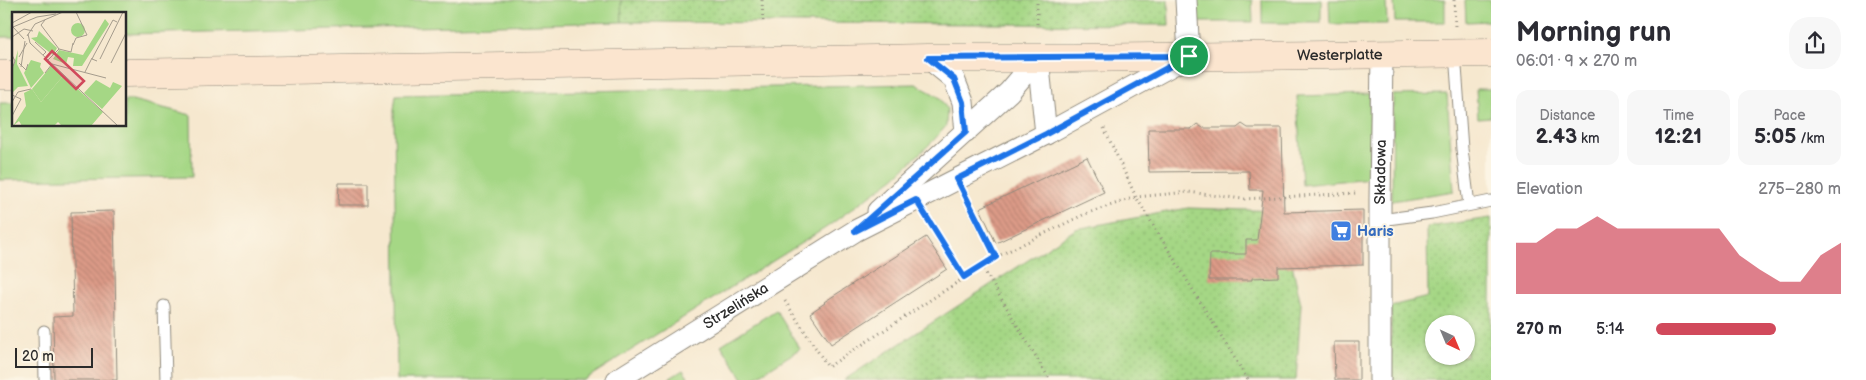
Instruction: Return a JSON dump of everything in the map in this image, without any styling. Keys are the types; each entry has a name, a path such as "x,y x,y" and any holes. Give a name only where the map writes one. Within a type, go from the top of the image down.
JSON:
{"main road":[{"name":"Westerplatte","path":"126,73 928,58 1491,52"}],"street":[{"path":"1186,0 1189,56"},
{"name":"Składowa","path":"1380,380 1382,54"},
{"name":"Strzelińska","path":"617,380 855,231 1046,134 1189,56"},
{"path":"928,58 954,79 963,102 966,132"},
{"path":"1038,58 1046,134"},
{"name":"Strzelińska","path":"855,231 1009,92 1038,58"}],"lane":[{"path":"1455,53 1462,149 1469,205"},
{"path":"1380,220 1432,213 1491,201"},
{"path":"164,306 166,380"},
{"path":"44,331 45,380"}],"path":[{"path":"762,0 762,23"},
{"path":"1037,0 1037,24"},
{"path":"1103,125 1136,197 1248,380"},
{"path":"957,179 996,257"},
{"path":"773,282 828,367 981,265 1085,214 1136,197 1188,192 1243,199 1380,192"},
{"path":"916,200 964,277"},
{"path":"981,265 1050,380"}],"green space":[{"path":"0,0 621,0 622,22 126,34 126,12 12,12 12,37 0,37"},
{"path":"621,0 1168,0 1169,25 622,22"},
{"path":"1191,0 1252,0 1253,22 1193,22"},
{"path":"1262,0 1321,0 1321,23 1262,23"},
{"path":"1329,0 1386,0 1387,24 1330,24"},
{"path":"1394,0 1445,0 1445,22 1395,22"},
{"path":"1465,0 1491,0 1491,21 1466,22"},
{"path":"916,84 939,97 947,109 946,126 894,178 827,227 584,380 397,380 394,110 396,95"},
{"path":"1476,89 1491,89 1491,117 1478,118"},
{"path":"1370,94 1370,178 1302,185 1297,96"},
{"path":"1447,94 1454,191 1392,201 1393,95"},
{"path":"126,100 191,115 192,177 0,180 0,103 12,103 12,126 126,126"},
{"path":"1188,208 1280,211 1301,304 1296,380 844,380 1076,229"},
{"path":"1491,218 1491,380 1391,380 1391,306 1428,297 1427,227"},
{"path":"776,310 800,349 751,380 744,380 721,345"},
{"path":"683,370 690,380 667,380"}],"building":[{"path":"1197,124 1203,128 1237,128 1242,124 1248,128 1282,128 1284,212 1363,210 1363,265 1278,267 1278,277 1252,278 1252,280 1209,280 1210,254 1246,254 1246,240 1257,240 1263,190 1250,190 1249,171 1149,172 1148,129 1191,129"},
{"path":"1087,157 1104,192 996,243 980,208"},
{"path":"339,183 368,183 368,205 338,205"},
{"path":"114,211 117,380 54,380 53,317 73,316 71,212"},
{"path":"926,237 947,269 831,344 810,313 824,302"},
{"path":"1334,342 1359,342 1359,380 1335,380"}],"place":[{"name":"Haris","path":"1341,231"}],"route":[{"path":"1189,56 1046,134 957,179 996,257 964,277 916,200 855,231 966,132 963,102 954,79 928,58 1189,56"}]}
